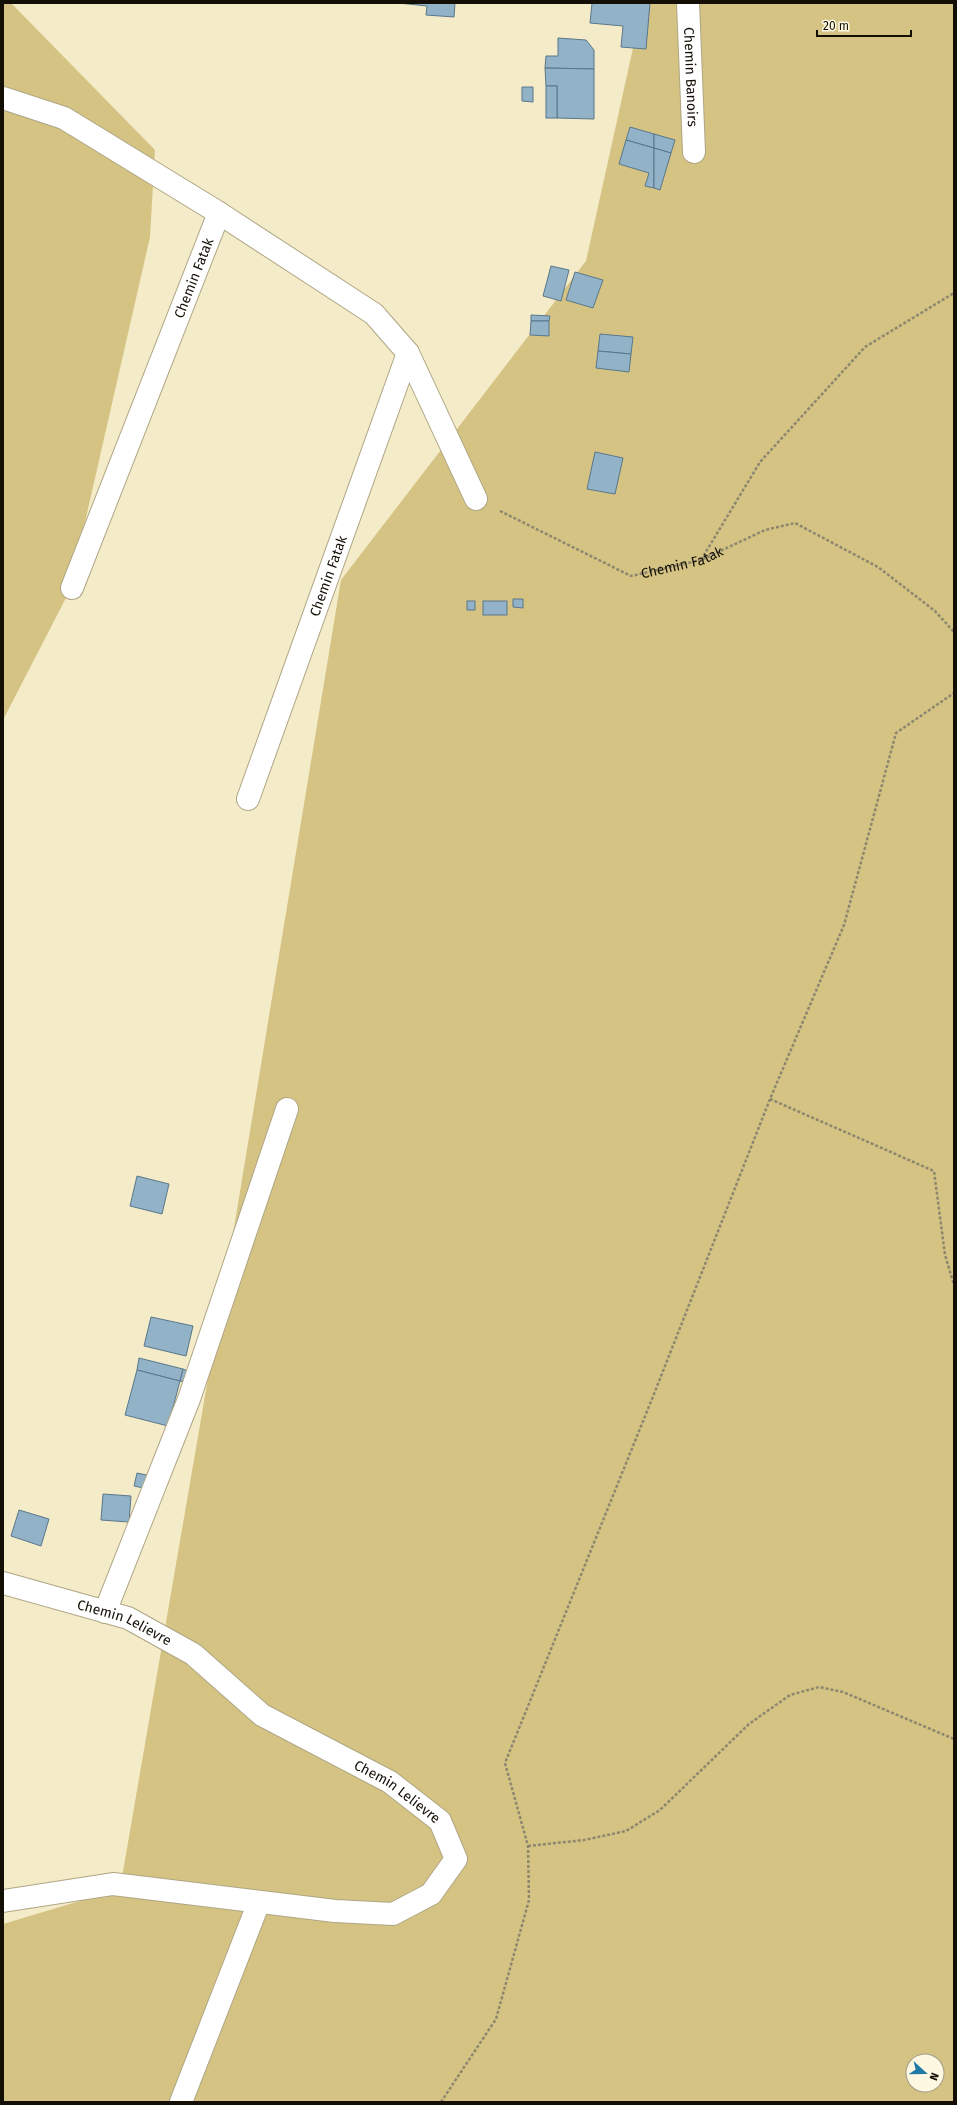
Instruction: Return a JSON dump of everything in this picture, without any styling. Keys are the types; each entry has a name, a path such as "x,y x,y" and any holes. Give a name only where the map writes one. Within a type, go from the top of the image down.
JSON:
{"street":[{"name":"Chemin Banoirs","path":"688,3 694,152"},
{"path":"3,98 64,118 219,213 374,314 408,353 476,499"},
{"name":"Chemin Fatak","path":"72,588 219,213"},
{"name":"Chemin Fatak","path":"248,799 408,353"},
{"path":"105,1612 189,1399 287,1109"},
{"name":"Chemin Lelievre","path":"3,1583 128,1618 193,1654 262,1715 390,1782 440,1821 456,1859 431,1894 393,1914 334,1911 113,1884 3,1901"},
{"path":"181,2102 259,1902"}],"path":[{"path":"701,560 760,462 865,347 954,293"},
{"name":"Chemin Fatak","path":"476,499 631,576 701,560 765,530 795,523 878,567 935,611 954,632"},
{"path":"441,2102 496,2019 529,1900 528,1846 504,1763 654,1394 770,1099 844,925 896,733 954,693"},
{"path":"770,1099 934,1171 945,1255 954,1285"},
{"path":"528,1846 584,1840 626,1831 660,1810 749,1724 790,1695 819,1687 843,1692 954,1739"}],"shaded area":[{"path":"3,3 11,3 155,150 150,237 69,592 3,720"},
{"path":"643,3 954,3 954,2102 3,2102 3,1924 120,1889 235,1222 341,580 586,261"}],"building":[{"path":"398,3 455,3 454,17 426,15 427,6"},
{"path":"592,3 650,3 646,49 621,47 623,26 590,23"},
{"path":"558,38 586,40 594,50 594,69 545,68 546,56 558,56"},
{"path":"545,68 594,69 594,119 557,118 557,86 546,86"},
{"path":"546,86 557,86 557,118 546,118"},
{"path":"522,87 533,87 533,102 522,101"},
{"path":"630,127 654,134 654,148 626,140"},
{"path":"654,134 675,140 671,153 654,148"},
{"path":"626,140 654,148 654,188 645,186 649,173 619,164"},
{"path":"654,148 671,153 660,190 654,188"},
{"path":"551,266 569,270 561,301 543,296"},
{"path":"575,272 603,280 593,308 566,300"},
{"path":"531,315 550,316 549,321 531,321"},
{"path":"531,321 549,321 549,336 530,335"},
{"path":"600,334 633,337 631,354 598,351"},
{"path":"598,351 631,354 629,372 596,368"},
{"path":"595,452 623,458 615,494 587,489"},
{"path":"513,599 523,599 523,608 513,607"},
{"path":"467,601 475,601 475,610 467,610"},
{"path":"483,601 507,601 507,615 483,615"},
{"path":"137,1176 169,1184 162,1214 130,1206"},
{"path":"151,1317 193,1326 186,1356 144,1346"},
{"path":"139,1358 183,1369 180,1381 137,1370"},
{"path":"183,1369 193,1373 190,1384 180,1381"},
{"path":"137,1370 180,1381 168,1426 125,1415"},
{"path":"137,1473 151,1476 148,1489 134,1486"},
{"path":"103,1494 131,1496 129,1522 101,1520"},
{"path":"19,1510 49,1519 41,1546 11,1536"}]}
